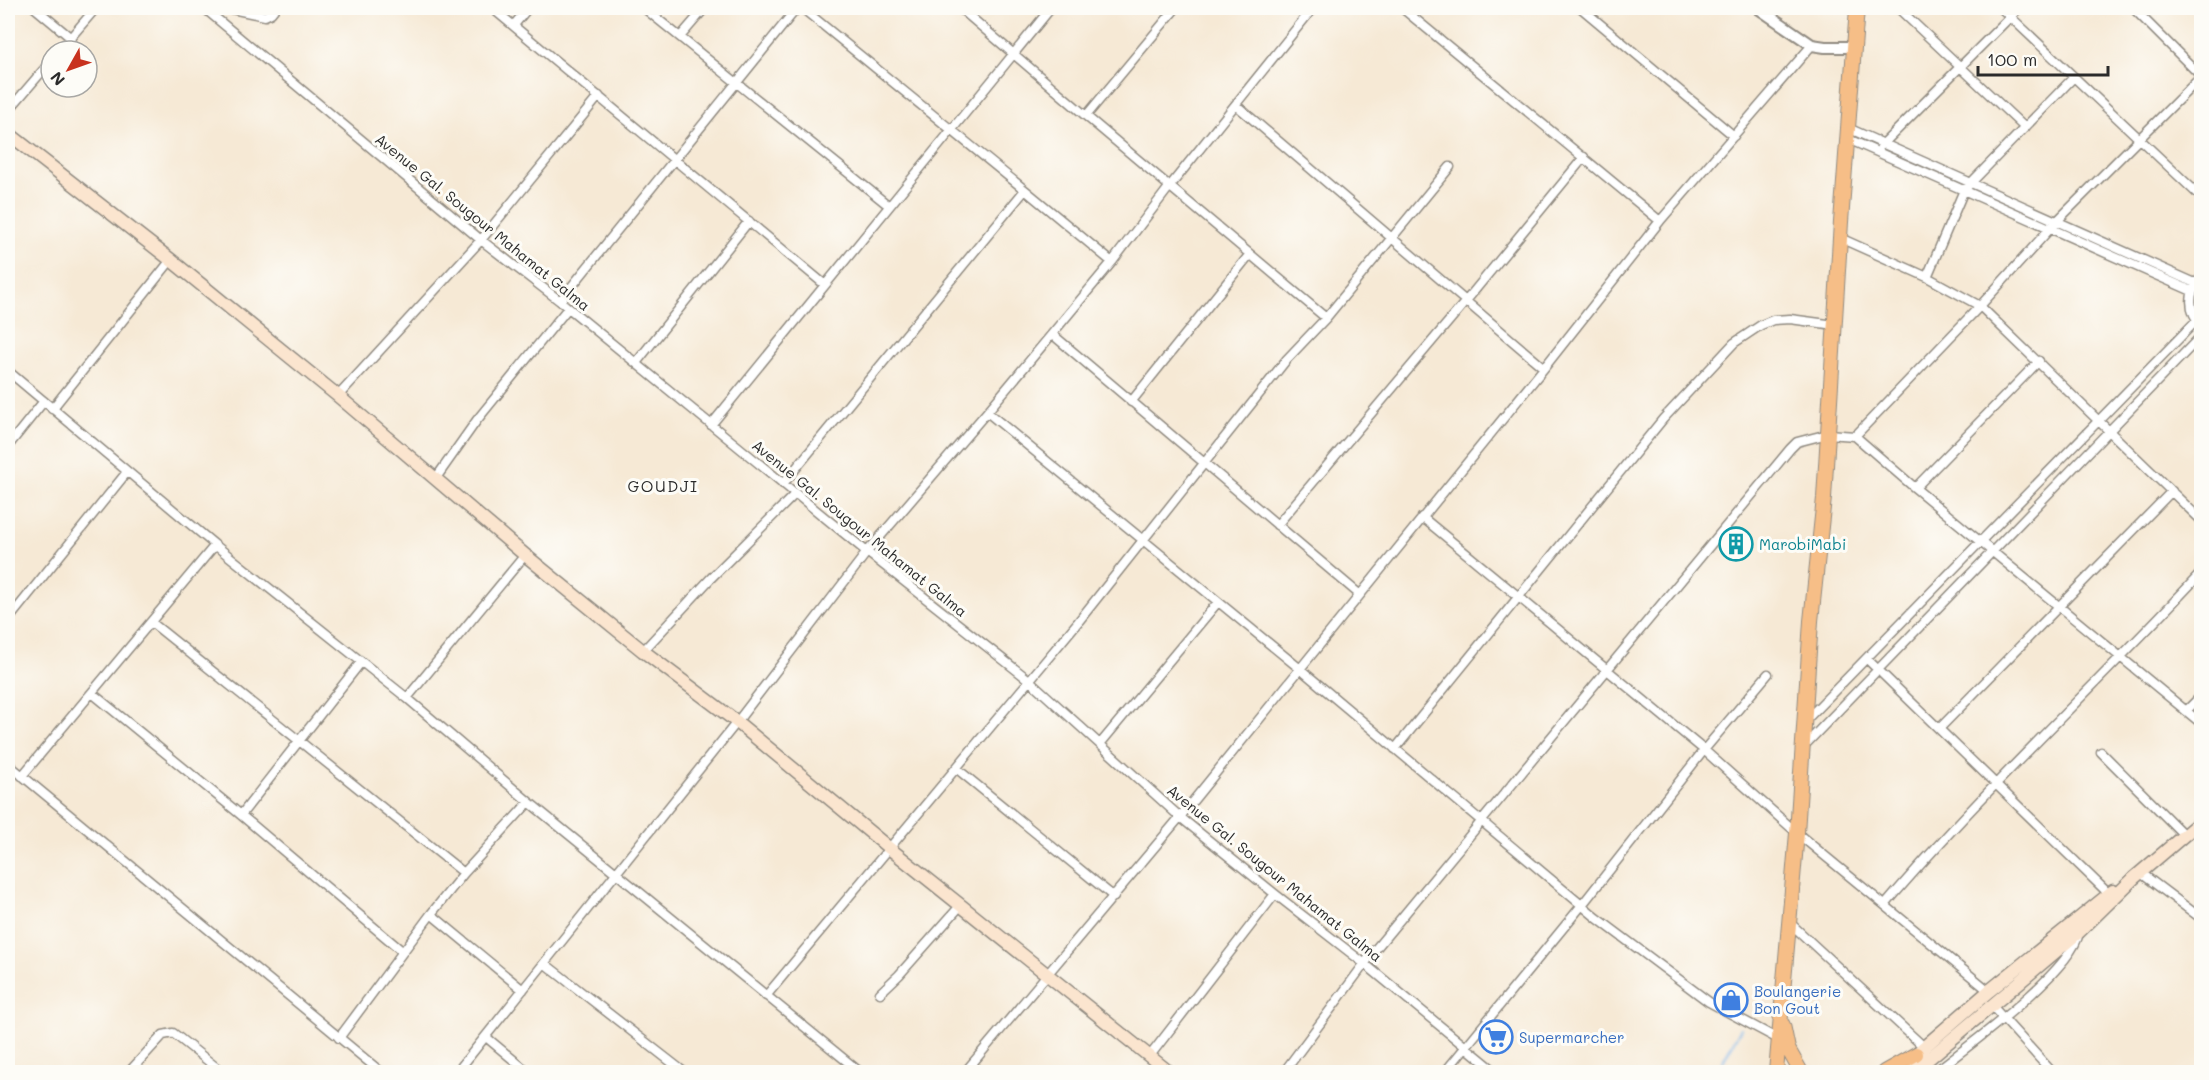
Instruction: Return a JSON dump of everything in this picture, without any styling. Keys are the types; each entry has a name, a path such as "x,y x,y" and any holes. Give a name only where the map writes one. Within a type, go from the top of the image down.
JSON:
{"highway":[{"path":"1777,1068 1797,832 1811,621 1824,498 1857,8"},
{"path":"1781,1011 1788,1049 1801,1072"},
{"path":"1884,1072 1920,1051"}],"main road":[{"path":"8,133 171,260 338,396 525,555 643,651 737,722 889,848 1048,974 1152,1064 1169,1072"},
{"path":"1913,1072 1993,1007 2202,820"},
{"path":"1895,1072 2109,894 2138,875"}],"street":[{"path":"34,8 71,38 96,8"},
{"name":"Avenue Gal. Sougour Mahamat Galma","path":"204,8 215,11 481,240 560,301 795,494 1029,680 1180,817 1496,1072"},
{"path":"227,8 265,15 271,13 275,8"},
{"path":"492,8 824,284"},
{"path":"514,25 528,8"},
{"path":"644,8 888,205"},
{"path":"680,37 705,8"},
{"path":"560,301 797,8"},
{"path":"802,8 1112,262"},
{"path":"960,8 1326,318"},
{"path":"711,424 1051,8"},
{"path":"1086,116 1176,8"},
{"path":"457,1072 737,722 867,552 1112,262 1313,8"},
{"path":"1402,8 1660,221"},
{"path":"1581,8 1734,136"},
{"path":"1758,8 1812,45 1855,47"},
{"path":"1898,8 2025,128"},
{"path":"2001,8 2202,198"},
{"path":"1880,148 2019,8"},
{"path":"1855,436 1980,306 2057,221 2201,76 2133,8"},
{"path":"965,1072 1180,817 1544,368 1660,221 1812,45"},
{"path":"8,111 39,75"},
{"path":"1927,276 1967,187 2074,77"},
{"path":"338,396 481,240 599,96"},
{"path":"1236,105 1544,368"},
{"path":"1848,133 1967,187 2050,230 2193,287"},
{"path":"1277,525 1584,157"},
{"path":"766,996 1029,680 1287,359 1326,318 1450,167"},
{"path":"1967,187 2057,221 2193,287"},
{"path":"783,484 1025,190"},
{"path":"636,363 749,221"},
{"path":"1840,238 1927,276 1980,306 2202,521"},
{"path":"1131,402 1250,254"},
{"path":"52,409 171,260"},
{"path":"1805,721 2099,420 2199,323 2191,306 2193,287 2202,276"},
{"path":"436,478 477,420 568,308"},
{"path":"1395,749 1663,419 1734,343 1773,320 1790,319 1835,325"},
{"path":"1052,334 1203,465 1359,594"},
{"path":"1803,747 2202,335"},
{"path":"1915,488 2039,361"},
{"path":"8,371 215,545 407,698 529,802 860,1072"},
{"path":"8,446 44,401"},
{"path":"987,412 1299,668 1582,905 1709,1002 1778,1039"},
{"path":"1284,1072 1365,964 1481,821 1797,442 1828,434 1855,436 2202,724"},
{"path":"8,620 128,472"},
{"path":"1939,729 2172,491"},
{"path":"643,651 711,578 795,494"},
{"path":"1422,517 1704,750 1797,832 1989,992"},
{"path":"22,776 215,545"},
{"path":"407,698 525,555"},
{"path":"1886,904 1924,859 2202,572"},
{"path":"1100,744 1218,602"},
{"path":"151,622 464,873"},
{"path":"1867,658 2109,894"},
{"path":"241,814 361,662"},
{"path":"1445,1072 1582,905 1704,750 1768,674"},
{"path":"92,693 241,814 402,951"},
{"path":"2186,711 2202,695"},
{"path":"2101,752 2184,835"},
{"path":"8,764 381,1072"},
{"path":"956,768 1114,897"},
{"path":"339,1038 402,951 464,873 529,802"},
{"path":"2138,875 2202,919"},
{"path":"1152,1064 1275,894"},
{"path":"880,993 961,905"},
{"path":"431,914 523,990"},
{"path":"1790,923 1920,1051"},
{"path":"1935,1072 2046,980 2066,959 2076,944 2079,932"},
{"path":"544,963 684,1072"},
{"path":"1993,1007 2052,1072"},
{"path":"129,1072 163,1035 174,1033 222,1072"},
{"path":"486,1037 528,1072"}],"waterway":[{"path":"1717,1072 1741,1028"}],"place":[{"name":"MarobiMabi","path":"1736,544"},
{"name":"Boulangerie Bon Gout","path":"1731,1000"},
{"name":"Supermarcher","path":"1496,1037"}],"district":[{"name":"GOUDJI","path":"663,485"}]}
